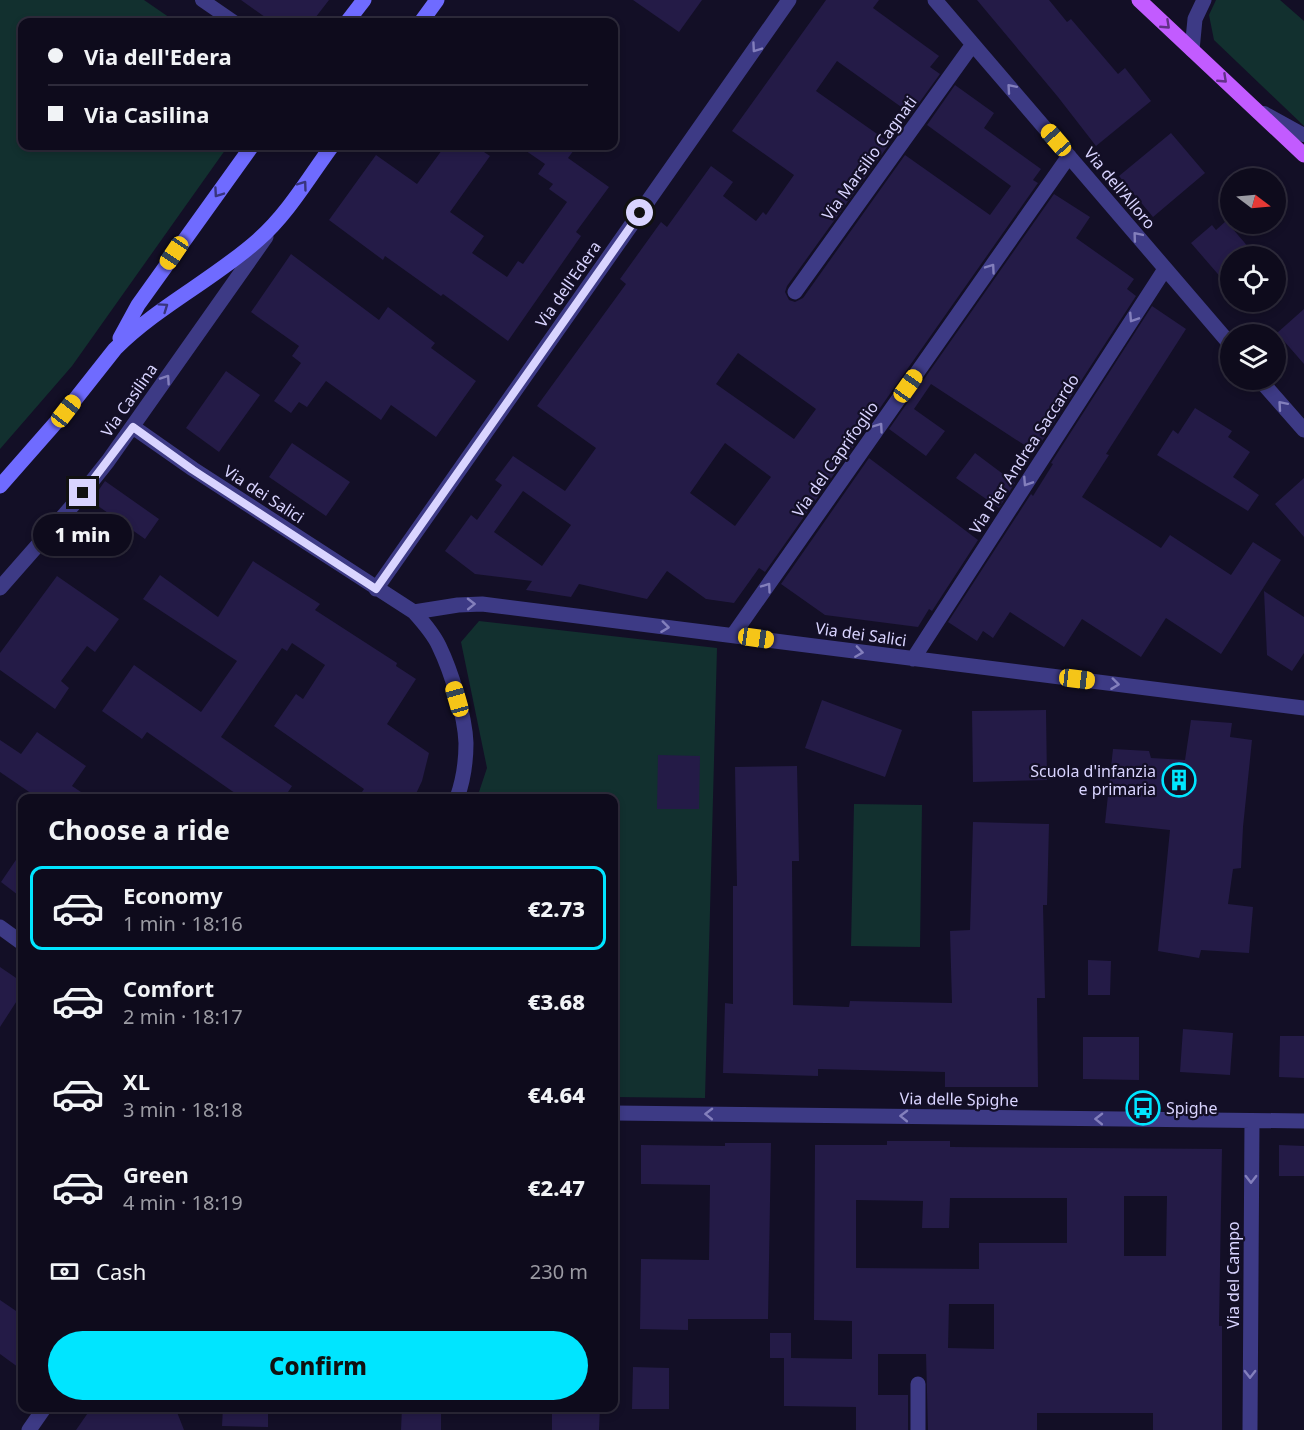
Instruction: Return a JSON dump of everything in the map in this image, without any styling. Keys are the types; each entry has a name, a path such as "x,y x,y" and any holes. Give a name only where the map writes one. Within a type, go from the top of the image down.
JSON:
{"main road":[{"path":"350,18 364,0"},
{"path":"423,18 437,0"},
{"path":"1139,0 1304,155"},
{"name":"Via Casilina","path":"115,349 138,305 249,150"},
{"name":"Via Casilina","path":"0,486 66,411 115,349 144,322 243,253 275,224 329,150"}],"street":[{"name":"Via dell'Edera","path":"376,589 789,0"},
{"name":"Via dell'Alloro","path":"935,0 1220,332"},
{"path":"1192,50 1196,19 1204,0"},
{"name":"Via Marsilio Cagnati","path":"795,292 973,44"},
{"name":"Via del Caprifoglio","path":"733,635 1069,156"},
{"name":"Via Casilina","path":"0,588 73,505 133,427 275,224"},
{"name":"Via Pier Andrea Saccardo","path":"913,659 1165,269"},
{"path":"1269,390 1304,430"},
{"name":"Via dei Salici","path":"133,427 193,470 414,612 458,605 482,604 1304,708"},
{"path":"414,612 439,646 461,715 466,742 464,770 458,794"},
{"path":"0,927 18,940"},
{"name":"Via delle Spighe","path":"618,1113 1304,1121"},
{"name":"Via del Campo","path":"1250,1430 1252,1121"},
{"path":"918,1384 918,1430"},
{"path":"29,1430 42,1412"}],"lane":[{"path":"202,0 228,18"},
{"path":"1254,108 1304,135"}],"green space":[{"path":"0,0 144,0 170,18 18,18 18,150 225,150 72,366 0,449"},
{"path":"1216,0 1280,0 1304,21 1304,126 1214,40 1209,15"},
{"path":"479,621 717,648 705,1098 618,1097 618,794 478,794 487,768 461,642"},
{"path":"854,804 922,805 920,947 851,946"}],"building":[{"path":"241,0 329,0 315,18 266,18"},
{"path":"633,0 702,0 679,32"},
{"path":"826,0 879,0 873,8 939,56 930,67 940,74 911,114 837,61 816,91 890,143 787,286 785,292 789,300 795,302 803,298 905,155 990,215 1011,186 927,125 955,85 994,113 984,128 1041,169 1033,180 1038,183 873,418 870,415 850,443 854,446 765,572 759,568 734,603 706,599 667,571 647,599 579,584 571,597 526,590 532,581 475,574 445,551 471,515 477,520 502,485 495,480 513,456 565,491 596,448 537,406 626,284 620,279 661,222 667,227 711,166 733,182 723,196 756,221 763,212 766,215 794,175 732,131","holes":["738,353 816,409 794,439 716,384","725,443 771,477 735,526 690,493","523,491 571,525 542,566 494,532"]},
{"path":"977,0 1049,0 1067,22 1071,19 1118,74 1125,68 1151,101 1096,146"},
{"path":"1171,133 1205,173 1153,217 1119,176"},
{"path":"442,150 481,150 490,156 450,212 484,236 472,253 507,277 518,261 523,264 567,202 549,189 553,184 538,174 545,164 525,150 574,150 568,158 609,187 576,232 581,236 508,341 385,256 383,260 329,220 376,155 417,184"},
{"path":"1054,194 1090,217 1076,238 1134,279 1127,289 1136,296 1035,452 931,384 914,409 945,431 926,456 889,429"},
{"path":"1212,225 1216,230 1220,226 1220,234 1237,234 1247,246 1220,246 1220,276 1191,243"},
{"path":"291,254 379,320 388,307 435,343 431,348 476,381 436,437 391,405 381,420 326,381 307,407 299,402 291,413 274,401 301,363 292,356 299,346 251,312"},
{"path":"1152,306 1186,329 1106,454 1109,455 1082,497 1161,548 1170,535 1231,575 1253,542 1281,560 1221,654 1166,618 1141,657 1082,619 1064,647 1010,612 993,638 983,631 977,641 948,622 1031,494 1033,496 1053,464 1051,463"},
{"path":"1304,309 1304,364 1286,343 1286,325"},
{"path":"226,371 260,395 219,452 186,428"},
{"path":"1195,408 1232,431 1228,437 1250,452 1233,477 1259,495 1248,511 1157,455 1173,430 1178,434"},
{"path":"292,443 350,482 326,516 269,477"},
{"path":"975,453 1015,483 999,508 956,478"},
{"path":"869,458 978,540 932,611 929,609 918,627 825,615 781,584"},
{"path":"1304,478 1304,537 1275,504"},
{"path":"105,481 159,519 145,539 91,501"},
{"path":"253,561 320,604 315,610 397,663 396,666 416,679 387,724 429,753 422,781 416,794 361,794 364,789 274,726 296,694 303,699 325,665 292,643 287,651 282,648 221,737 292,786 287,794 236,794 147,732 142,739 102,711 134,665 201,712 237,661 143,599 160,575 218,617"},
{"path":"57,576 119,619 95,652 87,646 61,681 69,688 55,709 0,670 0,653"},
{"path":"1264,591 1304,617 1304,653 1292,671 1267,655"},
{"path":"822,700 902,730 885,777 805,748"},
{"path":"1046,710 1047,780 973,782 972,711"},
{"path":"1191,720 1232,723 1230,737 1252,740 1241,868 1233,869 1228,904 1253,907 1249,953 1201,950 1199,958 1158,951 1170,830 1105,823 1113,749 1149,751 1151,758 1185,760"},
{"path":"37,732 86,766 72,786 84,794 32,794 0,772 0,740 21,754"},
{"path":"658,755 700,756 699,809 657,809"},
{"path":"797,766 799,861 792,861 793,1005 849,1007 850,1001 952,1003 950,931 970,930 973,822 1049,824 1047,905 1043,905 1045,998 1037,998 1038,1087 945,1087 945,1072 818,1069 818,1076 723,1073 725,1003 733,1004 733,886 737,886 735,767"},
{"path":"18,857 18,895 1,882"},
{"path":"1088,960 1111,961 1110,995 1088,995"},
{"path":"0,967 18,979 18,999 0,1027"},
{"path":"1183,1029 1233,1033 1230,1075 1180,1072"},
{"path":"1280,1036 1304,1036 1304,1078 1279,1077"},
{"path":"1083,1037 1139,1037 1139,1080 1083,1079"},
{"path":"887,1141 950,1141 950,1147 1222,1149 1219,1326 1222,1326 1222,1430 1153,1430 1153,1413 1037,1413 1037,1430 928,1430 926,1354 878,1354 878,1395 908,1395 908,1430 856,1430 856,1407 784,1406 784,1358 770,1358 770,1333 791,1333 791,1358 852,1359 852,1321 814,1320 815,1145 887,1145","holes":["1124,1196 1167,1196 1166,1256 1124,1256","950,1198 1067,1198 1067,1243 979,1243 979,1269 856,1268 856,1200 923,1201 922,1228 949,1228","949,1304 994,1304 994,1349 948,1348"]},
{"path":"725,1143 771,1143 768,1319 688,1319 688,1330 640,1329 641,1259 709,1260 710,1185 641,1184 641,1145 725,1146"},
{"path":"1279,1145 1304,1146 1304,1176 1279,1176"},
{"path":"0,1300 18,1312 18,1367 0,1354"},
{"path":"633,1367 669,1368 669,1409 632,1409"},
{"path":"89,1412 177,1412 184,1430 76,1430"},
{"path":"223,1412 268,1412 268,1427 222,1426"},
{"path":"402,1412 441,1412 441,1430 401,1430"},
{"path":"552,1412 600,1412 599,1430 552,1430"}],"place":[{"name":"Scuola d'infanzia e primaria","path":"1179,780"},
{"name":"Spighe","path":"1143,1108"}],"route":[{"path":"83,493 133,427 193,470 376,589 640,213"}]}
